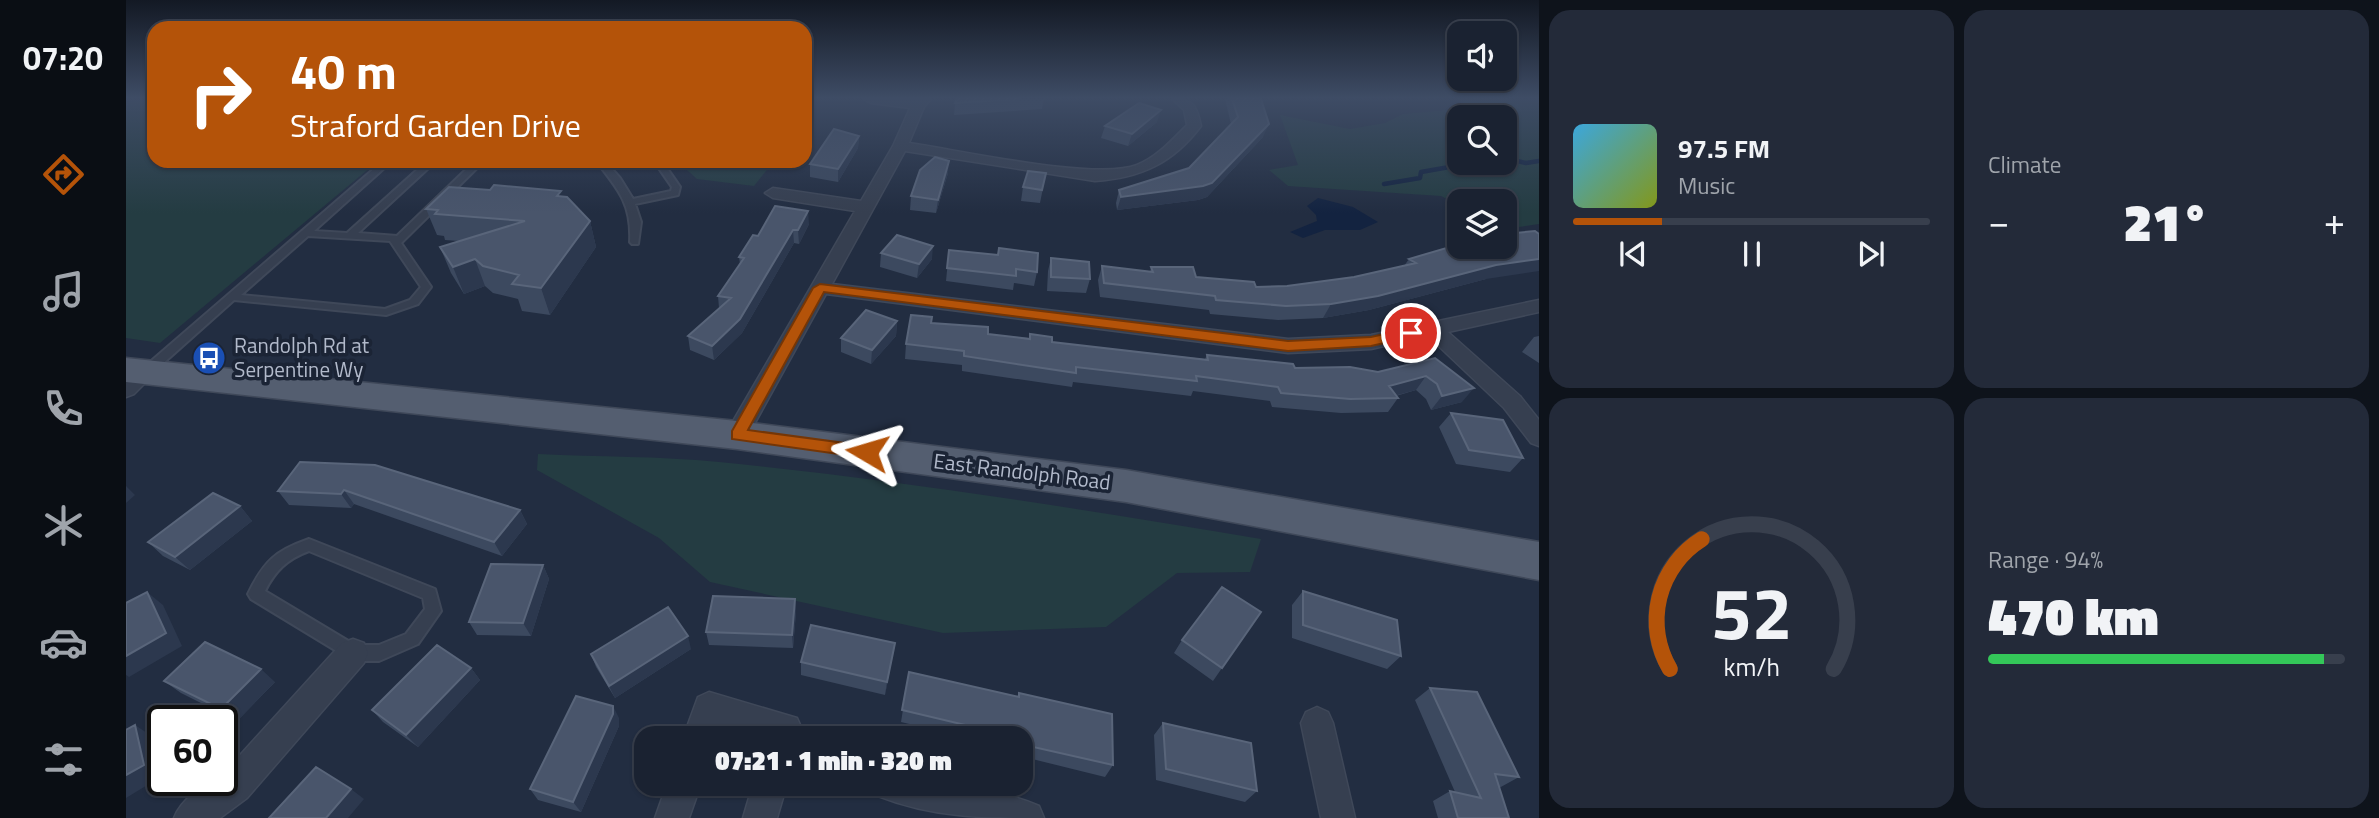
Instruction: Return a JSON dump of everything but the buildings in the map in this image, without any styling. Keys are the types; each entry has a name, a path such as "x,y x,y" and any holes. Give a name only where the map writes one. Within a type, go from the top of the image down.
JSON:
{"main road":[{"name":"East Randolph Road","path":"132,377 737,435 1126,486 1539,561"}],"street":[{"path":"737,435 904,137"},
{"path":"900,146 1095,176 1126,176 1147,170 1163,160 1184,137"},
{"path":"774,193 865,207"},
{"path":"820,288 1288,346 1371,342 1539,306"},
{"path":"1431,328 1512,402 1539,437"},
{"path":"191,818 235,786 353,653"},
{"path":"703,726 709,708 761,726"},
{"path":"1317,723 1338,818"},
{"path":"672,818 680,796"},
{"path":"760,818 766,796"},
{"path":"938,796 1027,818"}],"lane":[{"path":"132,377 231,297 379,168"},
{"path":"350,235 424,168"},
{"path":"396,242 470,168"},
{"path":"606,168 630,202 636,222 635,242"},
{"path":"630,202 675,193 676,187 662,168"},
{"path":"231,297 386,312 414,302 426,287 393,238 304,233"},
{"path":"309,545 430,594 433,611 412,639 379,653 353,653 256,594 268,569 282,554 309,545"}],"green space":[{"path":"126,137 147,137 147,168 370,168 160,343 126,338"},
{"path":"1288,137 1447,137 1447,175 1517,175 1517,137 1539,137 1539,224 1517,227 1517,189 1447,189 1447,199 1441,196 1288,186 1269,170 1298,165"},
{"path":"685,168 768,168 754,186 697,179"},
{"path":"538,454 674,459 787,469 990,496 1261,539 1250,572 1177,573 1106,627 943,633 710,582 659,538 537,470"}],"water":[{"path":"1318,198 1353,207 1378,222 1360,230 1325,230 1303,238 1290,232 1317,221 1316,215 1307,206"}],"waterway":[{"path":"1517,161 1539,161"},
{"path":"1384,184 1420,178 1421,172 1447,167"}],"place":[{"name":"Randolph Rd at Serpentine Wy","path":"209,358"}],"route":[{"path":"867,452 737,435 820,288 1288,346 1371,342 1411,333"}]}
